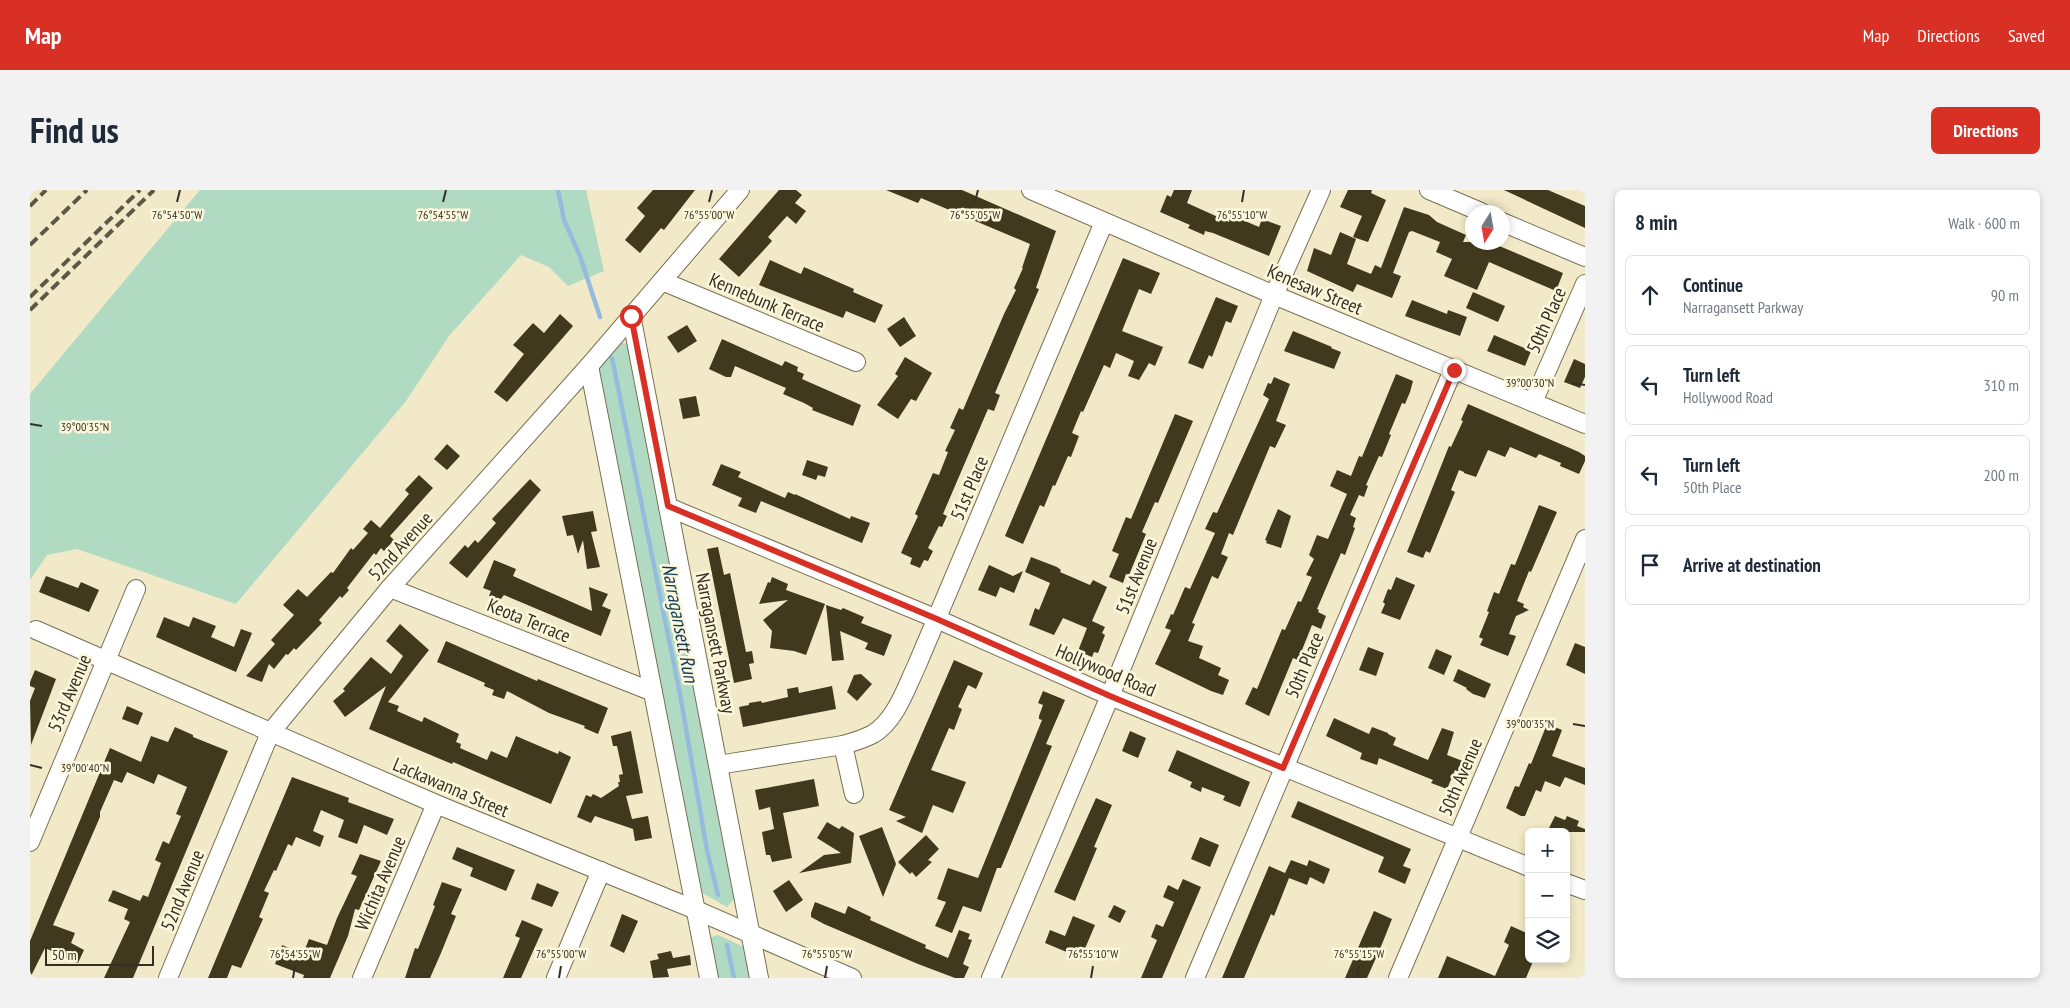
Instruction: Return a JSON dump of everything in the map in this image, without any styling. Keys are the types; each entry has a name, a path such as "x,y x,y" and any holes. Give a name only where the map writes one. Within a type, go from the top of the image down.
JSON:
{"street":[{"name":"52nd Avenue","path":"168,978 270,733 390,588 589,366 740,190"},
{"name":"Kenesaw Street","path":"1030,190 1274,295 1585,424"},
{"name":"51st Avenue","path":"991,978 1110,696 1274,295 1321,190"},
{"path":"1429,190 1465,205"},
{"name":"51st Place","path":"718,765 843,745 872,735 882,727 901,698 937,619 1104,222"},
{"path":"1510,225 1585,257"},
{"name":"Kennebunk Terrace","path":"662,281 856,362"},
{"name":"50th Place","path":"1533,402 1585,284"},
{"name":"Narragansett Parkway","path":"631,316 759,978"},
{"path":"589,366 709,978"},
{"name":"50th Place","path":"1195,978 1454,370"},
{"name":"Hollywood Road","path":"668,506 937,619 1110,696 1525,865"},
{"name":"50th Avenue","path":"1398,978 1585,539"},
{"name":"Keota Terrace","path":"390,588 653,692"},
{"name":"53rd Avenue","path":"30,842 136,589"},
{"name":"Lackawanna Street","path":"36,630 436,804 696,910 852,978"},
{"path":"843,745 854,794"},
{"name":"Wichita Avenue","path":"362,978 436,804"},
{"path":"556,978 601,871"},
{"path":"1570,884 1585,890"}],"green space":[{"path":"200,190 586,190 604,271 568,286 549,267 521,255 449,336 406,401 236,604 77,549 47,555 30,580 30,394"},
{"path":"618,341 627,344 736,897 727,907 697,890 596,373"},
{"path":"718,935 746,948 752,978 715,978 709,947 711,937"}],"building":[{"path":"653,190 695,190 664,230 661,228 640,253 625,240 645,216 637,208"},
{"path":"779,190 796,190 802,195 795,203 806,211 796,224 787,216 768,237 772,241 739,277 719,259"},
{"path":"886,190 962,190 1056,231 1036,288 1039,289 995,393 1000,395 994,411 988,409 943,514 947,516 942,527 939,526 928,548 933,551 928,561 924,560 920,568 910,564 912,558 901,553 918,516 915,514 933,473 939,475 948,452 945,451 955,430 950,428 959,408 963,410 1016,290 1014,288 1023,268 1030,244 921,198 918,203"},
{"path":"1174,190 1192,190 1187,203 1229,222 1231,215 1259,227 1262,219 1281,226 1269,256 1213,233 1205,231 1204,235 1188,228 1190,225 1160,212 1167,195 1171,197"},
{"path":"1348,190 1372,190 1371,193 1386,200 1368,242 1353,237 1362,216 1340,207"},
{"path":"1504,190 1548,190 1585,206 1585,228"},
{"path":"1404,207 1429,215 1437,222 1465,235 1463,242 1465,242 1465,250 1509,250 1563,273 1556,291 1489,262 1477,290 1444,276 1452,259 1436,252 1440,242 1412,231 1409,232 1393,273 1401,276 1392,298 1357,284 1353,292 1307,271 1314,248 1331,255 1340,232 1356,239 1347,264 1371,274 1375,265 1381,268"},
{"path":"1123,258 1160,273 1151,294 1139,289 1122,331 1163,347 1155,366 1149,363 1139,380 1128,376 1134,361 1116,353 1110,368 1104,365 1072,433 1079,436 1071,457 1068,456 1044,507 1040,505 1023,544 1005,536"},
{"path":"770,260 801,274 804,267 854,289 853,292 883,305 875,323 846,311 843,318 759,285"},
{"path":"1473,292 1505,306 1498,322 1466,308"},
{"path":"1216,297 1238,306 1231,323 1226,321 1212,357 1209,355 1203,369 1188,363"},
{"path":"1412,300 1447,314 1448,310 1467,317 1460,336 1405,316"},
{"path":"560,314 573,326 507,402 494,392 524,354 513,345 533,323 544,333"},
{"path":"904,317 916,336 900,347 887,329"},
{"path":"687,325 697,341 678,353 667,337"},
{"path":"1293,331 1341,352 1334,369 1284,351"},
{"path":"1494,335 1531,351 1525,366 1487,351"},
{"path":"722,339 782,366 785,361 798,367 797,371 804,374 802,379 861,405 853,426 812,410 813,408 804,403 783,394 786,388 735,366 731,377 726,377 709,369"},
{"path":"905,357 932,373 916,401 911,399 898,419 877,405 898,376 895,374"},
{"path":"1574,359 1585,364 1585,377 1580,388 1564,382"},
{"path":"1396,374 1413,381 1410,392 1405,404 1402,403 1382,457 1379,456 1366,485 1368,486 1364,497 1359,495 1350,515 1356,518 1353,527 1355,528 1345,555 1341,553 1317,609 1319,610 1318,612 1326,616 1321,629 1312,625 1298,660 1293,658 1269,716 1245,704 1253,687 1257,689 1282,629 1285,630 1298,601 1301,602 1312,577 1306,575 1314,559 1309,555 1317,535 1328,539 1347,494 1330,486 1337,470 1351,476 1359,456 1362,457"},
{"path":"1274,377 1290,384 1276,421 1286,425 1275,448 1270,446 1233,535 1229,533 1221,554 1228,557 1218,579 1212,576 1192,623 1195,624 1188,641 1203,646 1199,658 1221,668 1218,675 1229,680 1223,695 1155,664 1171,630 1165,628 1171,614 1173,615 1185,587 1190,589 1215,533 1205,529 1213,512 1217,513 1269,399 1263,395 1268,383 1271,384"},
{"path":"696,396 700,416 683,419 679,399"},
{"path":"1468,404 1585,456 1585,461 1579,474 1560,466 1561,463 1539,454 1536,458 1510,447 1505,457 1488,450 1476,477 1459,470 1451,490 1455,492 1430,553 1426,551 1423,558 1407,552 1449,446 1451,447 1463,421 1461,420"},
{"path":"1175,414 1193,421 1158,503 1155,502 1142,532 1146,534 1129,575 1126,574 1123,583 1109,577 1119,554 1112,551 1126,517 1131,519"},
{"path":"447,444 460,456 447,470 434,459"},
{"path":"807,460 828,467 825,477 818,475 816,480 802,475"},
{"path":"721,464 741,472 738,477 785,498 788,492 795,494 850,519 851,516 870,523 862,543 761,501 756,513 738,506 742,498 712,485"},
{"path":"419,475 433,488 390,536 394,540 384,551 381,548 376,555 374,553 347,588 349,590 342,598 340,596 319,620 322,623 296,650 294,648 288,655 286,654 274,669 269,664 262,682 246,676 275,644 271,640 294,615 283,605 298,589 307,597 331,572 333,573 351,548 353,550 368,533 363,529 371,520 380,528 409,494 405,490"},
{"path":"530,479 541,490 467,578 449,563 465,545 468,548 475,540 478,543 496,523 492,519"},
{"path":"1539,505 1557,512 1517,601 1524,604 1523,607 1529,610 1516,616 1509,634 1516,636 1508,656 1480,645 1483,639 1479,637 1489,612 1487,611 1494,592 1499,594 1511,564 1515,565"},
{"path":"1278,509 1291,516 1281,548 1266,543 1267,541 1265,540"},
{"path":"593,511 597,531 591,532 600,567 587,569 583,540 578,554 573,535 567,536 562,516"},
{"path":"718,547 724,575 730,573 746,652 752,651 754,663 749,664 752,679 734,683 707,549"},
{"path":"1031,557 1057,567 1061,570 1060,572 1090,585 1093,580 1107,587 1092,621 1105,627 1102,633 1105,635 1098,653 1094,652 1092,657 1078,651 1087,628 1063,618 1054,635 1029,625 1035,608 1039,610 1050,583 1025,572"},
{"path":"494,560 516,569 513,576 592,611 589,587 608,594 602,606 611,610 601,636 504,595 500,600 489,596 491,591 483,588"},
{"path":"989,565 1013,576 1023,571 1014,593 1000,587 996,597 978,590"},
{"path":"46,576 78,588 81,582 99,590 89,612 39,592"},
{"path":"772,577 788,584 786,590 825,604 806,655 794,651 770,648 772,631 763,620 788,600 759,604"},
{"path":"1396,577 1415,585 1400,620 1381,613 1388,589 1391,590"},
{"path":"826,605 841,610 843,608 864,617 861,623 892,635 884,656 865,649 868,643 840,631 844,660 832,661"},
{"path":"164,617 189,627 193,617 216,626 211,637 234,647 241,629 252,633 236,672 156,637"},
{"path":"400,624 429,650 388,702 399,706 397,711 422,722 424,717 459,734 456,742 461,744 460,748 487,760 491,751 507,758 516,736 558,754 559,751 571,757 551,804 369,729 386,686 345,717 333,701 345,691 343,689 371,657 391,674 403,656 386,641"},
{"path":"446,641 537,681 538,679 608,708 598,734 584,728 585,726 549,713 507,691 504,699 492,695 494,690 484,686 485,683 437,662"},
{"path":"1575,643 1585,647 1585,674 1566,665"},
{"path":"1368,647 1384,653 1376,676 1359,670"},
{"path":"1436,649 1452,656 1444,675 1428,668"},
{"path":"954,660 983,673 976,689 968,685 958,707 962,709 954,730 949,728 931,770 966,782 953,813 933,805 922,833 896,821 906,817 889,810"},
{"path":"1458,669 1491,684 1485,698 1473,694 1467,688 1453,681"},
{"path":"35,670 56,679 31,745 30,701 35,688 30,686 30,682"},
{"path":"861,674 872,684 857,701 847,692 854,675"},
{"path":"832,686 836,709 743,727 739,707 749,705 749,703 761,701 762,703 788,697 787,689 798,687 799,693"},
{"path":"1043,691 1065,700 1046,744 1052,746 1001,868 997,868 981,912 963,906 952,933 935,926 946,902 937,899 948,868 978,878 1042,720 1039,719 1039,716 1043,705 1038,703"},
{"path":"127,706 143,713 138,725 122,719"},
{"path":"1334,718 1369,734 1372,727 1388,733 1396,738 1393,745 1428,760 1442,728 1454,732 1447,755 1468,763 1463,774 1455,770 1447,789 1431,783 1433,780 1379,758 1377,765 1360,759 1362,753 1326,736"},
{"path":"1547,724 1562,730 1552,756 1585,768 1585,785 1565,777 1560,787 1545,781 1541,792 1536,790 1525,816 1521,816 1506,808 1515,786 1519,787 1529,763 1531,764"},
{"path":"175,727 193,735 193,737 228,751 133,978 104,978 130,922 124,919 128,909 108,901 113,890 140,901 143,895 148,897 161,863 155,860 163,841 169,844 181,816 176,814 187,787 158,774 154,784 127,772 122,783 114,780 53,925 75,933 71,943 84,950 78,963 45,948 30,978 30,941 110,748 141,762 151,736 168,742"},
{"path":"631,731 643,793 626,796 632,819 648,816 652,838 635,841 633,829 595,816 591,823 577,817 586,795 591,797 593,794 601,798 619,786 619,775 623,774 617,746 613,746 611,736"},
{"path":"1130,731 1146,738 1138,758 1122,751"},
{"path":"1177,750 1250,782 1240,807 1223,800 1225,796 1202,787 1201,792 1190,787 1192,782 1168,771"},
{"path":"292,777 349,798 348,802 394,819 387,835 364,825 357,844 338,837 344,820 321,810 313,831 324,836 320,847 296,837 292,846 288,844 276,871 274,870 264,891 269,893 259,917 263,919 241,968 232,965 227,978 208,978"},
{"path":"814,779 819,806 783,813 792,858 772,862 770,855 766,855 762,832 774,829 770,807 759,810 755,790"},
{"path":"1096,798 1112,805 1094,847 1097,848 1075,901 1054,892"},
{"path":"1298,801 1411,849 1403,866 1411,869 1405,884 1378,872 1384,857 1291,817"},
{"path":"1555,816 1565,820 1567,816 1579,821 1577,826 1585,829 1585,832 1570,832 1570,828 1549,828"},
{"path":"827,822 839,829 842,826 854,833 851,863 799,873 824,855 841,853 817,838"},
{"path":"882,827 896,864 883,897 859,836"},
{"path":"926,835 939,849 928,860 932,862 916,877 912,872 910,874 898,862"},
{"path":"1200,837 1219,845 1210,867 1191,859"},
{"path":"457,847 515,870 506,891 470,876 473,868 452,859"},
{"path":"360,854 381,861 359,910 355,909 348,936 330,978 303,978 304,975 275,964 282,945 303,954 309,939 327,945 337,918 357,876 351,874"},
{"path":"1291,860 1307,866 1309,860 1330,869 1324,884 1310,877 1307,885 1289,878 1274,916 1271,914 1244,978 1222,978 1269,866 1285,873"},
{"path":"1183,879 1201,887 1162,978 1141,978 1157,940 1151,937 1156,924 1163,927 1174,902 1163,897 1168,885 1178,890"},
{"path":"789,880 803,900 786,912 773,891"},
{"path":"442,882 462,889 451,914 456,916 430,978 405,978 415,948 418,949 435,906 433,905"},
{"path":"537,883 559,892 552,907 531,899"},
{"path":"815,902 845,914 848,906 871,917 870,920 926,945 925,948 948,958 959,930 970,934 968,939 972,940 963,964 969,967 964,978 955,978 918,964 824,924 811,917"},
{"path":"1114,905 1126,911 1120,923 1108,917"},
{"path":"1374,911 1392,919 1380,949 1367,978 1345,978"},
{"path":"622,914 638,921 624,953 610,946"},
{"path":"1073,916 1095,925 1081,958 1045,943 1050,930 1065,936"},
{"path":"522,920 543,929 521,978 503,978 520,938 515,936"},
{"path":"1511,926 1525,932 1525,963 1532,963 1526,978 1438,978 1447,956 1495,976 1509,945 1504,942"},
{"path":"671,951 673,958 690,955 691,965 667,969 669,977 653,978 650,961 659,959 657,954"}],"waterway":[{"name":"Narragansett Run","path":"558,190 564,220 580,256 600,317"},
{"name":"Narragansett Run","path":"612,358 680,694 707,850 718,895"},
{"name":"Narragansett Run","path":"727,945 734,978"}],"railway":[{"path":"30,206 46,190"},
{"path":"30,245 87,190"},
{"path":"30,297 140,190"},
{"path":"30,310 154,190"}],"route":[{"path":"631,316 668,506 937,619 1110,696 1283,768 1454,370"}]}
